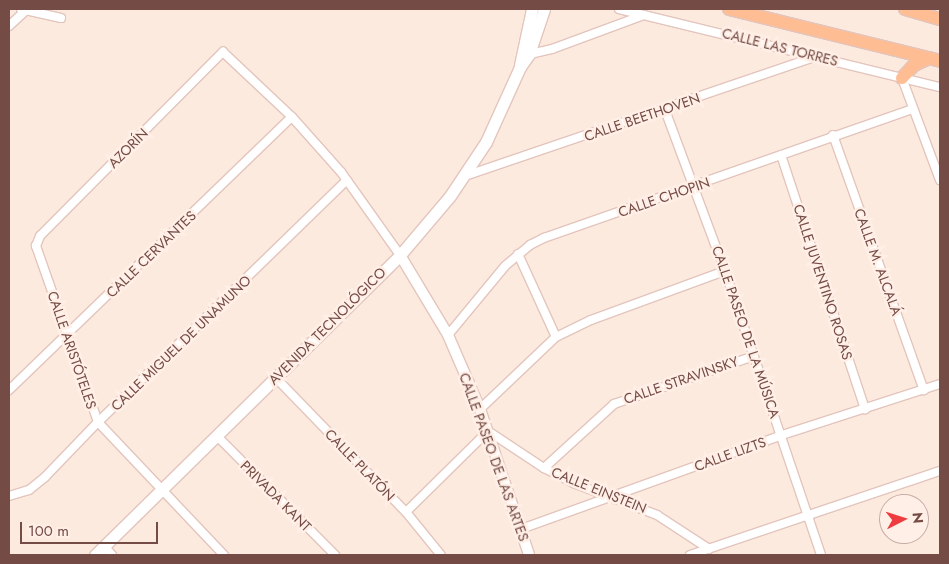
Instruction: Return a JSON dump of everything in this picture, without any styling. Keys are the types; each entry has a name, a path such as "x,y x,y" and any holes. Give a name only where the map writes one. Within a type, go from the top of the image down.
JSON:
{"main road":[{"path":"525,55 532,9"},
{"path":"525,55 544,9"},
{"path":"729,9 935,59"},
{"path":"905,9 940,19"},
{"path":"890,48 900,59 902,78"},
{"name":"AVENIDA TECNOLÓGICO","path":"95,555 400,256 465,176 486,142 525,55"},
{"path":"902,78 914,65 935,59"}],"street":[{"path":"9,26 24,9 61,18"},
{"name":"CALLE LAS TORRES","path":"620,9 940,87"},
{"path":"525,55 552,49 644,15"},
{"name":"CALLE PASEO DE LAS ARTES","path":"223,52 292,117 347,180 400,256 448,335 480,409 530,555"},
{"name":"AZORÍN","path":"36,246 44,231 223,52"},
{"name":"CALLE BEETHOVEN","path":"465,176 665,110 818,56"},
{"path":"902,78 937,160 940,180"},
{"name":"CALLE CHOPIN","path":"448,335 518,254 544,238 693,187 833,135 914,109"},
{"name":"CALLE PASEO DE LA MÚSICA","path":"665,110 725,271 821,555"},
{"name":"CALLE CERVANTES","path":"9,390 292,117"},
{"name":"CALLE M. ALCALÁ","path":"833,135 924,390"},
{"name":"CALLE JUVENTINO ROSAS","path":"781,155 865,409"},
{"name":"CALLE MIGUEL DE UNAMUNO","path":"9,496 38,484 98,422 347,180"},
{"name":"CALLE ARISTÓTELES","path":"36,246 98,422 224,555"},
{"path":"518,254 556,338"},
{"path":"480,409 556,338 592,320 725,271"},
{"name":"CALLE STRAVINSKY","path":"544,468 614,404 754,356"},
{"name":"CALLE PLATÓN","path":"275,378 406,512 441,555"},
{"name":"CALLE LIZTS","path":"521,529 782,436 940,384"},
{"path":"406,512 488,431"},
{"name":"CALLE EINSTEIN","path":"488,431 544,468 658,515 709,549"},
{"name":"PRIVADA KANT","path":"217,436 335,555"},
{"path":"690,555 940,470"},
{"path":"104,546 112,555"}]}
